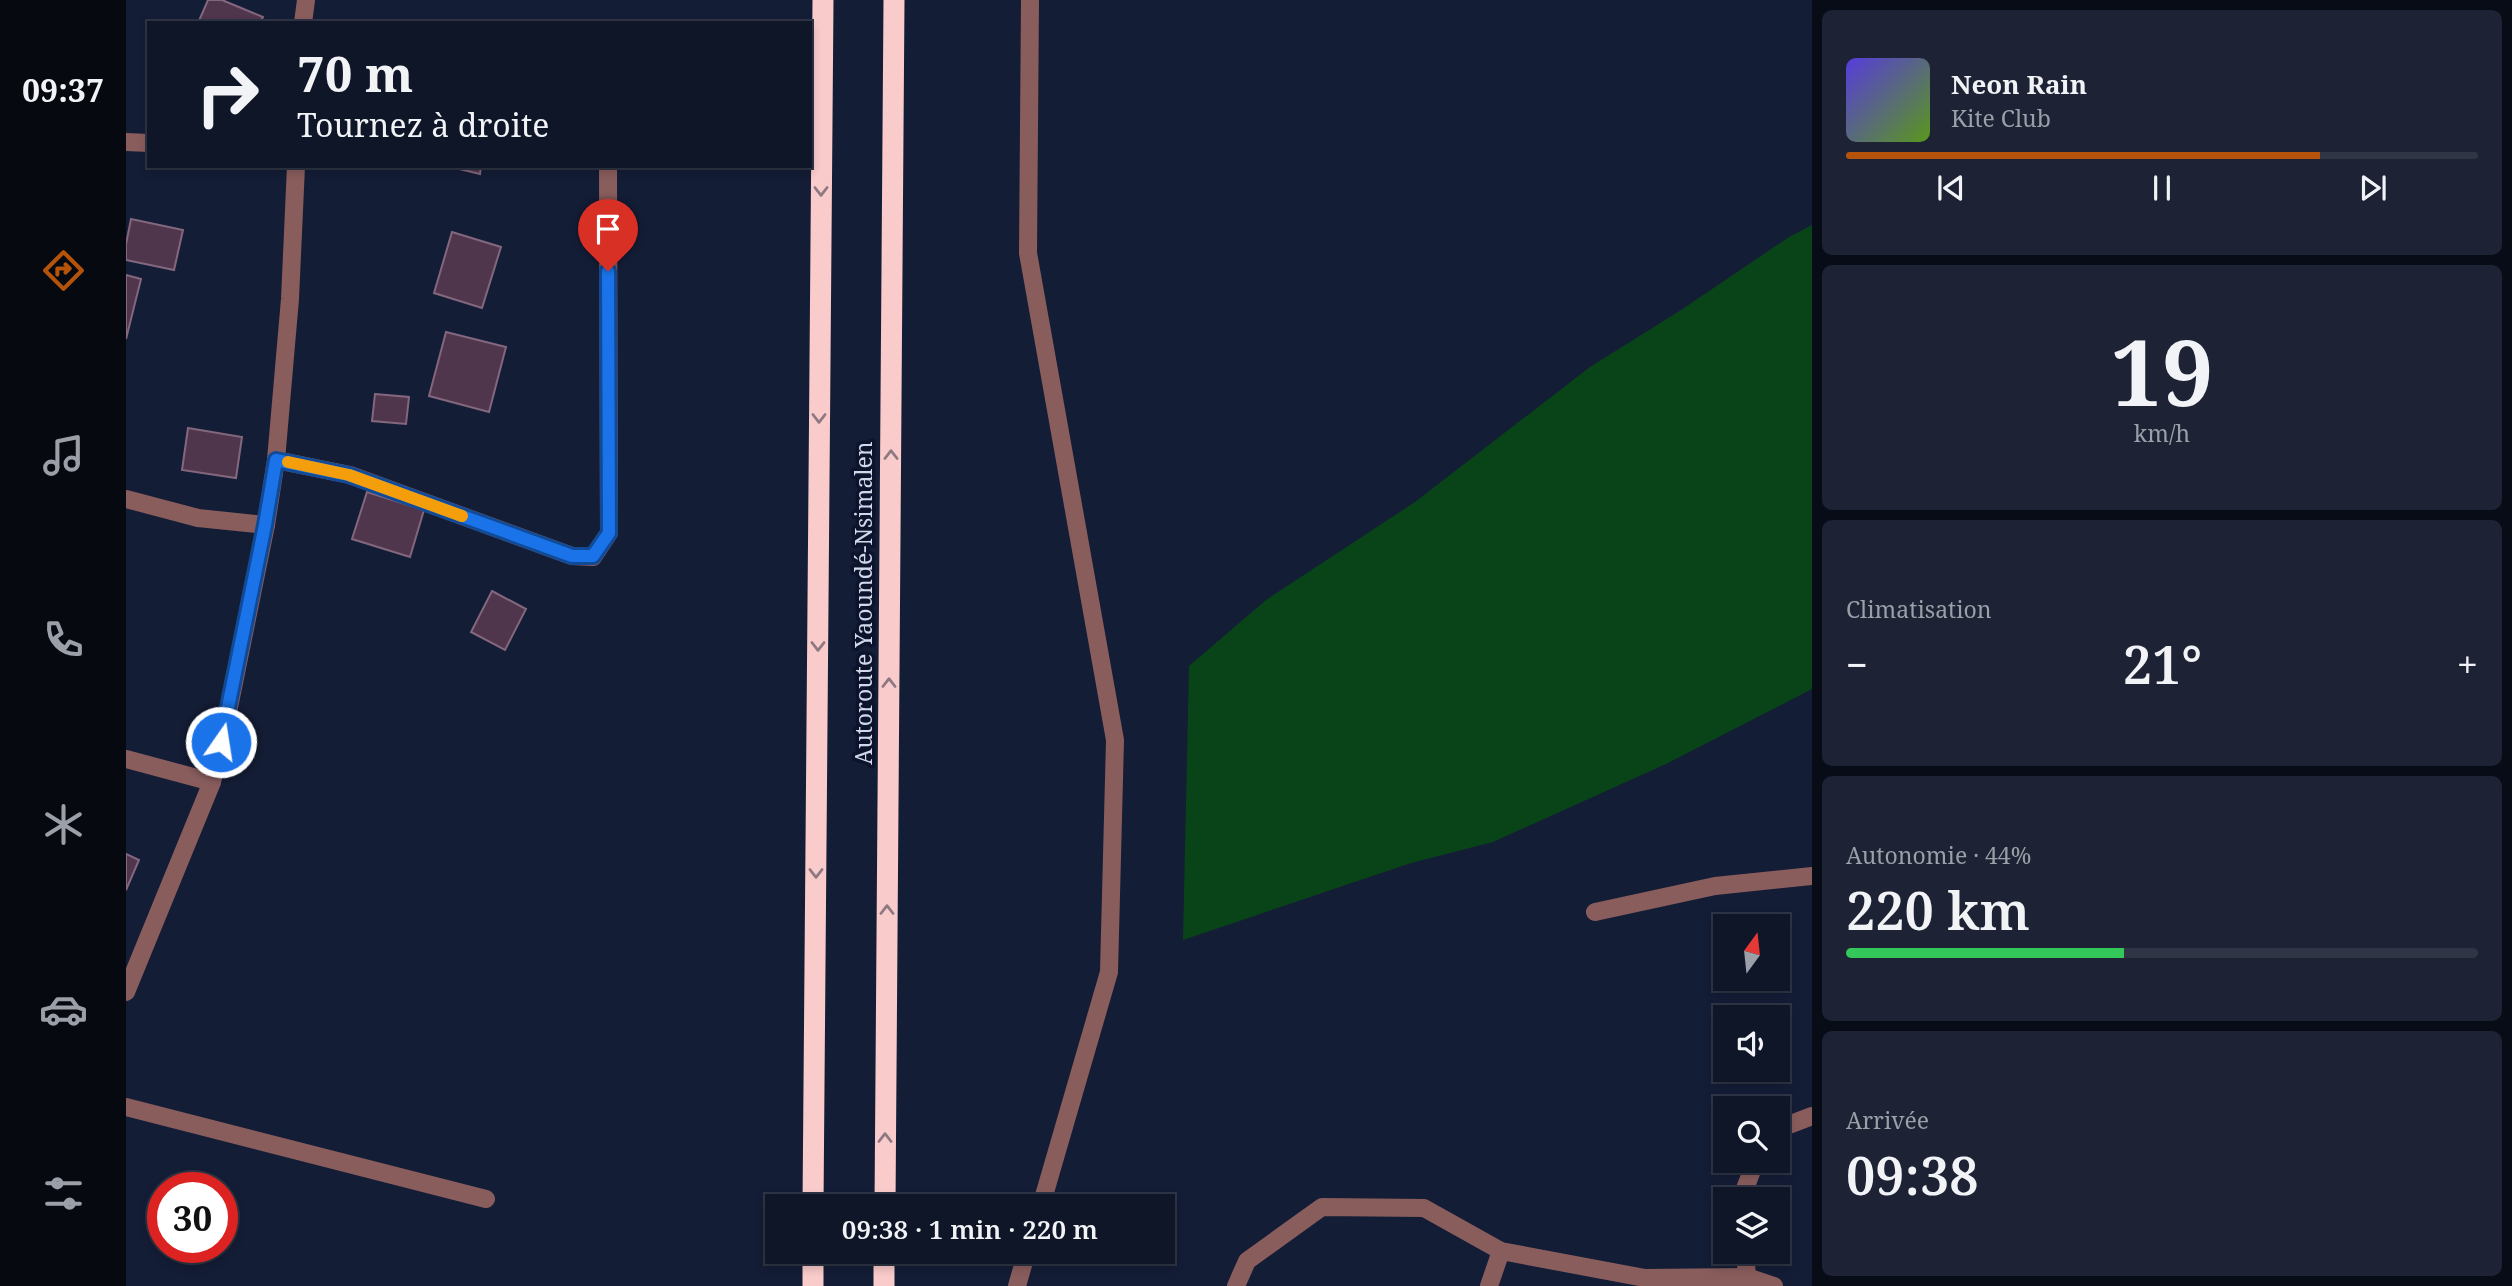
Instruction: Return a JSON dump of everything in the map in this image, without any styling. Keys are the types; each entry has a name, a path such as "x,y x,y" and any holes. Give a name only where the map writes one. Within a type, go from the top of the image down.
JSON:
{"highway":[{"name":"Autoroute Yaoundé-Nsimalen","path":"813,1194 822,0"},
{"name":"Autoroute Yaoundé-Nsimalen","path":"885,1194 894,0"},
{"path":"813,1264 813,1286"},
{"path":"884,1264 884,1286"}],"street":[{"path":"303,21 306,0"},
{"path":"1030,0 1028,253 1115,740 1109,972 1044,1194"},
{"path":"126,142 147,143"},
{"path":"126,992 212,782 226,722 276,460 291,275 296,168"},
{"path":"276,460 349,475 572,556 593,556 609,533 608,168"},
{"path":"126,499 198,518 265,525"},
{"path":"126,759 212,782"},
{"path":"1595,912 1715,886 1812,876"},
{"path":"126,1107 486,1199"},
{"path":"1790,1124 1812,1116"},
{"path":"1236,1286 1247,1261 1322,1207 1424,1208 1501,1251 1645,1278 1747,1277 1774,1286"},
{"path":"1489,1286 1501,1251"},
{"path":"1017,1286 1023,1264"},
{"path":"1746,1264 1747,1277"}],"green space":[{"path":"1812,225 1812,689 1666,764 1493,842 1411,863 1183,940 1189,666 1266,600 1415,502 1590,367 1789,237"}],"building":[{"path":"208,0 222,0 263,17 261,21 199,21"},
{"path":"455,168 481,168 480,174"},
{"path":"131,219 183,230 174,270 126,260"},
{"path":"452,232 501,247 482,308 434,293"},
{"path":"126,275 141,279 126,339"},
{"path":"446,332 506,347 489,412 429,396"},
{"path":"375,394 409,397 406,424 372,421"},
{"path":"188,428 242,437 236,478 182,470"},
{"path":"367,492 424,510 410,557 352,539"},
{"path":"492,591 526,609 505,650 471,632"},
{"path":"126,854 139,860 126,890"}],"slow traffic":[{"path":"288,462 349,475 462,516"}],"route":[{"path":"221,742 276,460 349,475 572,556 593,556 609,533 608,271"}]}
